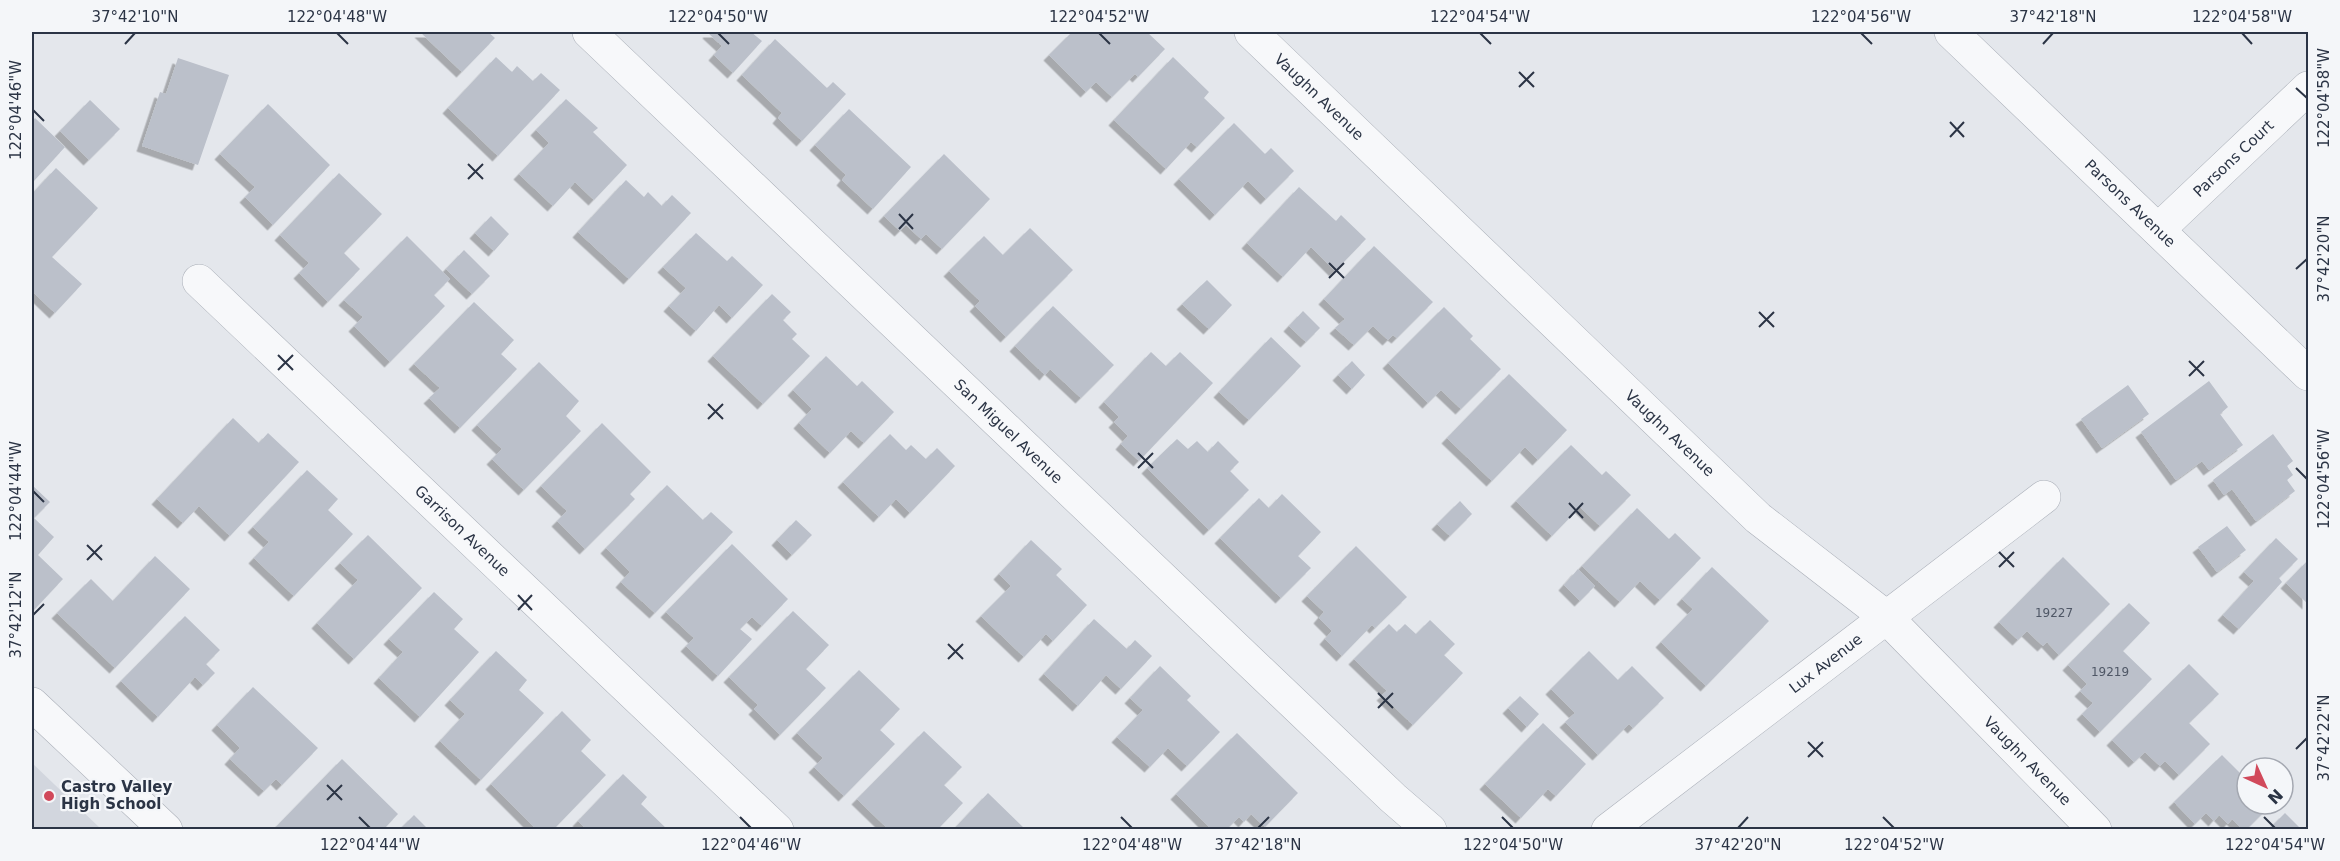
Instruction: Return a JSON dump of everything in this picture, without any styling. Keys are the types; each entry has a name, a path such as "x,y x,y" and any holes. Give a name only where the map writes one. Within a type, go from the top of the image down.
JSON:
{"street":[{"name":"San Miguel Avenue","path":"589,32 1384,789 1430,830"},
{"name":"Vaughn Avenue","path":"1251,32 1758,518 1886,618 2095,830"},
{"name":"Parsons Avenue","path":"1951,32 2308,374"},
{"name":"Parsons Court","path":"2158,230 2308,87"},
{"name":"Garrison Avenue","path":"199,281 777,830"},
{"name":"Lux Avenue","path":"1608,830 2044,497"},
{"path":"32,704 166,830"}],"shaded area":[{"name":"Castro Valley High School","path":"32,763 101,829 32,829"}],"building":[{"path":"420,32 488,32 495,38 462,72"},
{"path":"709,32 751,32 762,41 733,73 714,55 722,46"},
{"path":"1072,32 1147,32 1165,49 1138,77 1135,74 1112,97 1096,82 1086,92 1049,55"},
{"path":"775,39 827,88 833,82 846,94 802,141 778,118 782,113 742,75"},
{"path":"496,57 512,72 517,66 533,81 541,73 560,90 498,156 448,108"},
{"path":"1173,57 1209,92 1204,98 1225,118 1197,147 1191,142 1166,169 1114,120"},
{"path":"178,58 229,75 198,165 142,146 160,92 166,94"},
{"path":"566,99 598,128 593,132 627,165 594,200 575,182 553,206 519,174 549,143 536,130"},
{"path":"90,100 120,129 89,160 60,131"},
{"path":"268,104 330,165 273,225 245,197 255,187 220,154"},
{"path":"849,109 911,167 873,209 842,180 846,175 815,145"},
{"path":"35,118 65,147 32,183 32,122"},
{"path":"1234,123 1265,154 1271,148 1294,171 1266,199 1248,181 1215,215 1179,179"},
{"path":"944,154 990,199 942,249 926,234 921,239 906,225 900,231 884,216"},
{"path":"56,168 98,208 52,257 82,284 55,313 32,291 32,194"},
{"path":"339,173 382,214 344,253 360,269 328,302 299,273 309,263 280,235"},
{"path":"626,180 644,197 648,192 662,206 672,195 691,213 629,279 578,232"},
{"path":"1299,187 1336,221 1341,215 1366,239 1335,271 1311,247 1283,277 1247,243"},
{"path":"491,216 509,234 494,251 475,233"},
{"path":"1030,228 1073,270 1006,337 975,306 980,301 949,271 984,236 1003,255"},
{"path":"696,233 727,261 732,256 763,285 732,318 719,305 696,331 669,306 686,288 663,267"},
{"path":"407,236 450,279 434,295 445,306 390,362 354,326 363,317 344,300"},
{"path":"1374,246 1433,302 1397,338 1393,335 1388,340 1373,326 1354,345 1335,328 1345,319 1324,299"},
{"path":"464,250 490,276 472,294 446,269"},
{"path":"1207,280 1232,305 1209,329 1182,304"},
{"path":"772,294 791,312 783,320 797,334 792,339 810,356 763,404 713,356"},
{"path":"474,302 514,340 501,354 517,369 460,428 429,398 440,388 414,364"},
{"path":"1053,306 1114,365 1081,398 1050,369 1045,375 1015,346"},
{"path":"1444,307 1473,336 1470,339 1501,369 1461,409 1441,390 1428,403 1388,363"},
{"path":"1303,311 1320,328 1306,342 1289,326"},
{"path":"1271,337 1301,366 1249,420 1219,392"},
{"path":"1151,352 1166,366 1180,352 1213,383 1139,461 1121,444 1128,436 1114,422 1119,417 1104,402"},
{"path":"826,356 857,386 862,381 894,412 864,443 851,431 830,453 799,423 812,409 793,390"},
{"path":"1352,361 1365,375 1352,389 1338,375"},
{"path":"539,362 579,401 566,416 581,431 524,490 492,459 502,449 477,425"},
{"path":"1509,374 1567,430 1538,460 1525,447 1492,481 1447,438"},
{"path":"2209,381 2228,407 2220,414 2243,445 2209,470 2202,461 2176,480 2141,432"},
{"path":"2128,385 2149,414 2102,448 2081,419"},
{"path":"233,418 259,443 268,433 299,462 230,536 199,506 183,523 157,499"},
{"path":"602,423 651,472 630,494 635,499 585,549 557,521 567,511 541,486"},
{"path":"890,434 906,450 911,445 926,459 937,448 955,466 910,513 896,499 879,517 843,482"},
{"path":"2273,434 2293,461 2287,466 2293,475 2287,480 2295,491 2256,521 2232,489 2224,495 2213,480"},
{"path":"1177,439 1188,449 1197,441 1208,452 1218,441 1239,462 1230,471 1249,490 1209,530 1147,468"},
{"path":"1571,445 1602,475 1606,471 1631,495 1600,526 1580,507 1552,536 1516,501"},
{"path":"307,470 338,499 328,510 353,534 294,596 254,558 269,542 253,527"},
{"path":"32,485 50,502 34,518 54,537 38,555 63,579 33,611 32,609"},
{"path":"667,485 703,520 711,512 733,532 655,613 621,582 630,572 606,548"},
{"path":"1282,494 1321,532 1298,556 1311,568 1281,598 1220,538 1259,498 1269,508"},
{"path":"1460,501 1472,514 1450,536 1437,524"},
{"path":"1637,508 1669,539 1675,533 1701,558 1660,600 1640,581 1620,602 1582,566"},
{"path":"796,520 812,535 792,555 777,540"},
{"path":"2227,526 2246,550 2217,572 2198,547"},
{"path":"368,535 422,588 354,659 317,623 358,580 340,563"},
{"path":"2276,538 2298,559 2279,578 2282,582 2239,629 2223,615 2254,581 2244,572"},
{"path":"1031,540 1062,569 1056,575 1087,605 1053,641 1046,634 1024,657 981,616 1011,586 999,574"},
{"path":"732,544 788,599 762,626 752,617 740,629 752,639 718,676 686,646 694,638 666,612"},
{"path":"1356,546 1407,597 1375,628 1372,625 1342,656 1325,639 1332,631 1319,618 1324,612 1307,596"},
{"path":"155,556 190,589 115,668 57,613 91,579 113,601"},
{"path":"2063,557 2110,604 2059,655 2047,642 2043,646 2027,631 2018,640 1999,622"},
{"path":"2308,560 2308,604 2286,583"},
{"path":"1712,567 1769,621 1706,686 1661,642 1693,609 1682,599"},
{"path":"1578,569 1595,586 1580,601 1564,585"},
{"path":"434,592 463,619 454,629 479,652 420,717 379,678 403,652 389,639"},
{"path":"2129,603 2150,623 2123,651 2152,679 2100,732 2082,714 2093,703 2080,691 2087,684 2068,665"},
{"path":"793,611 829,645 806,669 826,688 780,735 754,709 758,705 729,677"},
{"path":"185,616 220,650 206,664 215,673 203,685 195,677 158,717 121,681"},
{"path":"1094,619 1127,649 1135,640 1152,656 1121,689 1106,675 1078,706 1044,674"},
{"path":"1430,620 1455,644 1444,655 1463,673 1413,725 1382,695 1387,691 1354,659 1389,624 1397,632 1405,624 1416,634"},
{"path":"496,651 527,680 519,690 544,713 481,780 440,741 465,714 450,700"},
{"path":"1589,651 1618,680 1632,666 1664,698 1633,728 1629,724 1598,755 1565,722 1575,713 1551,689"},
{"path":"2189,664 2219,694 2189,723 2210,744 2179,775 2165,761 2160,766 2145,752 2134,762 2112,740"},
{"path":"1160,666 1191,696 1187,700 1220,732 1187,766 1168,748 1150,767 1117,737 1143,710 1130,698"},
{"path":"859,670 900,709 880,730 895,744 844,796 814,767 823,758 797,733"},
{"path":"253,687 318,748 282,785 276,779 264,791 230,759 240,748 217,725"},
{"path":"1520,696 1539,714 1527,727 1508,708"},
{"path":"562,711 591,740 581,751 606,775 553,830 537,830 491,784"},
{"path":"1543,723 1586,764 1556,796 1548,789 1521,818 1485,784"},
{"path":"924,731 962,767 944,785 963,803 937,830 884,830 886,827 857,799"},
{"path":"1237,733 1298,793 1265,827 1251,814 1244,822 1239,817 1226,830 1212,830 1176,794"},
{"path":"2222,755 2235,768 2235,816 2260,816 2246,830 2243,830 2232,819 2228,824 2219,815 2214,821 2206,813 2195,824 2174,802"},
{"path":"342,759 398,814 383,830 273,830"},
{"path":"623,774 647,797 641,804 668,830 587,830 578,821"},
{"path":"988,793 1026,830 953,830"},
{"path":"414,815 429,830 399,830"},
{"path":"2282,816 2288,816 2302,830 2268,830"}],"place":[{"name":"Castro Valley High School","path":"49,796"}]}
